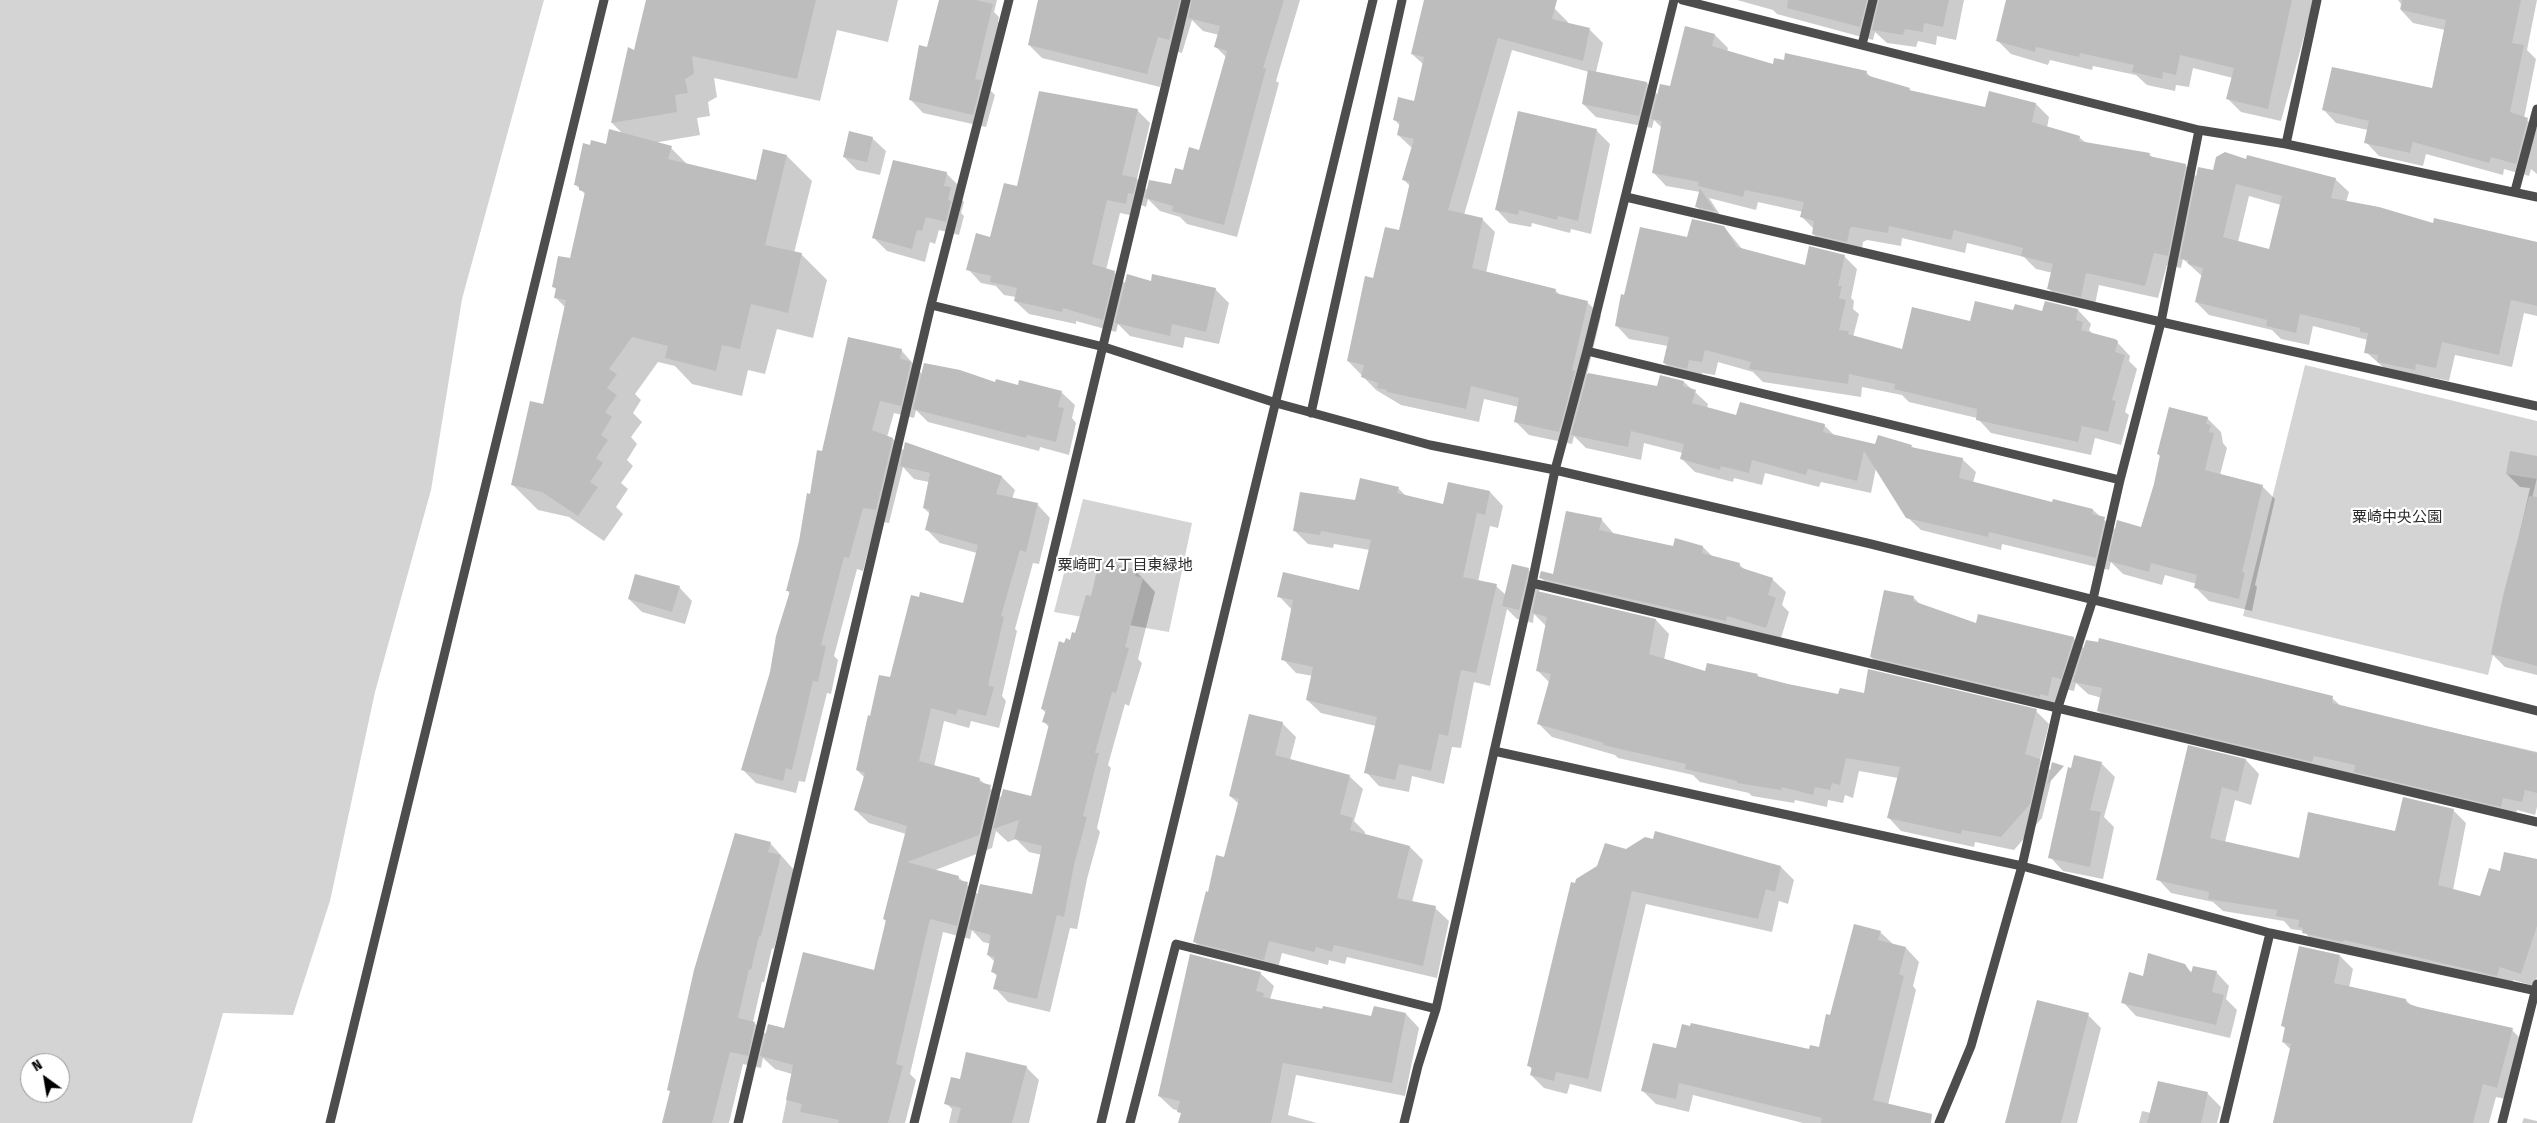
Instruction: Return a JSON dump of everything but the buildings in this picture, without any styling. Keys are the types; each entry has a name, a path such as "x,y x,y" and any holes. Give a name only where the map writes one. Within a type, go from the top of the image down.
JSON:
{"street":[{"path":"330,1123 604,0"},
{"path":"738,1123 931,305 1009,0"},
{"path":"914,1123 1104,347 1186,0"},
{"path":"1101,1123 1373,0"},
{"path":"1311,413 1402,0"},
{"path":"1404,1123 1418,1066 1436,1009 1532,583 1555,470 1626,197 1674,0"},
{"path":"1682,0 2199,130 2286,144 2537,197"},
{"path":"1862,45 1873,0"},
{"path":"2286,144 2317,0"},
{"path":"2515,191 2537,109"},
{"path":"1939,1123 1971,1046 2022,866 2058,707 2093,599 2120,480 2161,322 2199,130"},
{"path":"1626,197 2161,322 2537,406"},
{"path":"931,305 1104,347 1276,403 1430,445 1555,470 1871,544 2537,711"},
{"path":"1587,351 2120,480"},
{"path":"1532,583 2537,822"},
{"path":"1494,751 2022,866 2270,933 2537,989 2502,1123"},
{"path":"2224,1123 2270,933"},
{"path":"1130,1123 1176,944 1436,1009"}],"green space":[{"path":"0,0 544,0 462,299 431,490 375,692 330,901 293,1015 223,1013 192,1123 0,1123"},
{"name":"粟崎中央公園","path":"2305,365 2537,421 2537,478 2488,675 2243,616"},
{"name":"粟崎町４丁目東緑地","path":"1083,499 1192,523 1169,632 1054,612"}]}
